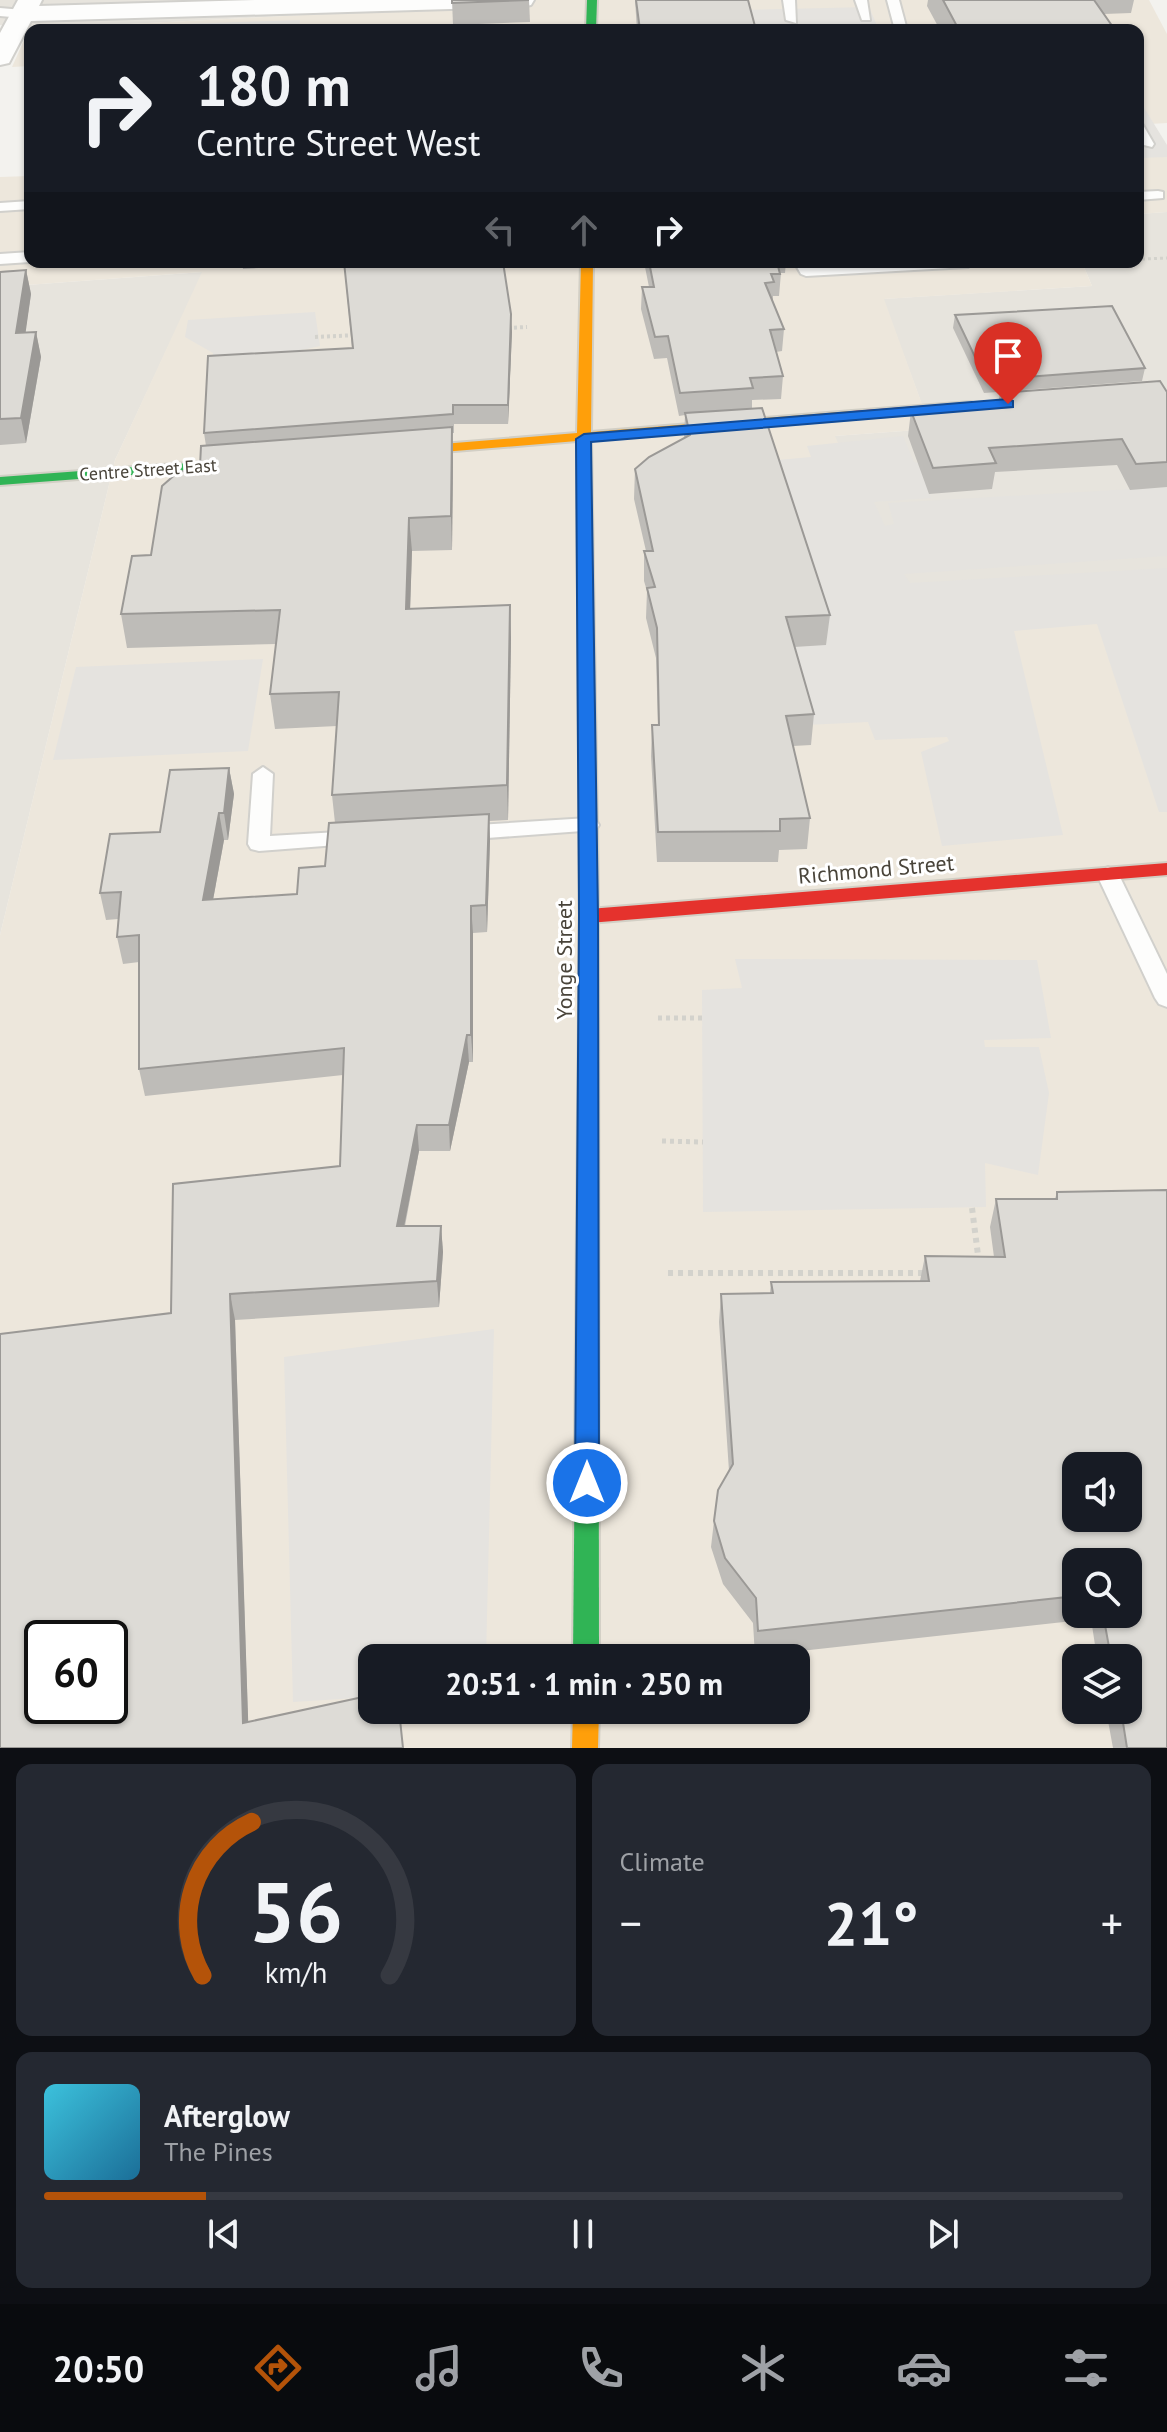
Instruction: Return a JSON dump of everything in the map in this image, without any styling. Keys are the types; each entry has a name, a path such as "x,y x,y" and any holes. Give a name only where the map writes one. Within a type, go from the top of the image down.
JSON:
{"main road":[{"path":"591,24 592,0"},
{"name":"Yonge Street","path":"586,1644 589,916 584,439 587,268"},
{"path":"381,453 992,405"},
{"name":"Centre Street East","path":"0,481 272,461"},
{"name":"Richmond Street","path":"589,916 1167,869"},
{"path":"585,1748 586,1724"}],"street":[{"path":"0,57 18,9 522,0"}],"lane":[{"path":"789,0 792,20"},
{"path":"861,0 866,17"},
{"path":"893,0 899,24"},
{"path":"1144,139 1147,144"},
{"path":"1144,196 1158,195"},
{"path":"0,207 24,205"},
{"path":"0,259 24,257"},
{"path":"805,268 806,271 860,268"},
{"path":"263,774 259,844 370,838"},
{"path":"434,834 588,825"},
{"path":"1108,875 1167,998"}],"path":[{"path":"1144,259 1167,258"},
{"path":"495,329 527,327"},
{"path":"357,338 359,329"},
{"path":"315,337 357,338 371,335"},
{"path":"658,1018 702,1018"},
{"path":"662,1141 703,1142"},
{"path":"972,1208 980,1273"},
{"path":"668,1273 936,1273"},
{"path":"816,1273 816,1285"}],"shaded area":[{"path":"0,0 343,0 343,13 127,24 24,24 24,28 0,25"},
{"path":"343,0 1149,0 1167,34 1167,123 1150,124 1167,157 1167,212 1144,214 1144,24 127,24 343,13"},
{"path":"869,7 876,24 749,24 744,10"},
{"path":"300,20 300,24 185,24"},
{"path":"24,40 24,66 12,67"},
{"path":"1144,108 1167,145 1167,157 1144,158"},
{"path":"24,176 24,268 1084,268 1092,286 884,299 931,429 835,436 903,590 1167,576 1167,1748 0,1748 0,935 115,460 202,272 0,287 0,177"},
{"path":"1167,212 1167,576 903,590 834,436 931,429 883,299 1092,286 1084,268 1144,268 1144,214"},
{"path":"203,272 115,460 0,935 0,287"},
{"path":"315,312 320,346 302,350 300,365 212,371 213,353 185,337 188,320"},
{"path":"903,436 914,462 918,463 931,498 874,502 885,526 894,524 888,503 1167,487 1167,556 904,574 910,583 1167,568 1167,812 1159,812 1097,624 1014,631 1063,835 942,846 921,752 949,741 947,737 875,740 868,722 806,725 783,647 826,644 767,461 811,457 807,446"},
{"path":"263,659 248,751 53,760 76,667"},
{"path":"735,959 1037,960 1051,1038 984,1040 985,1047 1039,1047 1049,1093 1038,1175 985,1163 986,1207 703,1212 702,990 742,988"},
{"path":"494,1329 486,1644 358,1644 358,1698 293,1702 284,1357"}],"building":[{"path":"452,0 529,0 452,3"},
{"path":"636,0 748,0 754,24 639,24"},
{"path":"943,0 1094,0 1111,24 956,24"},
{"path":"345,268 504,268 511,314 508,405 453,405 453,414 204,433 208,356 353,348"},
{"path":"650,268 778,268 780,274 771,274 774,282 765,283 784,329 770,330 783,376 750,378 753,388 680,393 668,336 655,337 642,287 654,287"},
{"path":"26,270 16,333 36,332 21,418 0,419 0,272"},
{"path":"1112,306 1145,368 986,380 955,315"},
{"path":"1160,381 1167,392 1167,462 1136,464 1122,439 989,448 996,463 933,468 911,411 1005,403 1000,393"},
{"path":"762,408 830,615 786,617 814,714 786,716 810,818 780,819 780,831 658,832 652,725 659,725 657,628 647,588 655,587 644,551 653,551 635,469 649,457 690,435 685,413"},
{"path":"452,427 451,516 409,518 406,609 510,605 507,785 332,795 339,692 270,694 280,610 121,614 132,556 151,555 162,486 177,473 200,466 201,446"},
{"path":"229,768 224,813 219,813 203,900 297,894 299,868 325,866 329,823 489,814 486,905 471,906 471,1035 467,1035 449,1125 417,1125 397,1226 441,1226 437,1281 230,1294 243,1723 358,1698 358,1724 400,1724 403,1748 0,1748 0,1334 171,1313 173,1184 340,1166 344,1048 139,1069 139,935 117,937 121,892 100,893 110,834 160,832 170,770"},
{"path":"1167,1190 1167,1748 1127,1748 1123,1724 1142,1724 1142,1644 1108,1644 1106,1628 1142,1628 1142,1548 1062,1548 1062,1598 758,1631 756,1598 725,1558 714,1521 718,1490 733,1464 721,1294 773,1293 771,1282 929,1281 925,1256 1005,1257 996,1199 1057,1199 1057,1192"}],"traffic: fast":[{"path":"591,24 592,0"},
{"path":"0,481 257,462"},
{"path":"586,1644 589,892"}],"traffic: slow":[{"path":"587,268 584,439 589,892"},
{"path":"393,452 852,415"},
{"path":"585,1748 586,1724"}],"traffic: jam":[{"path":"852,415 971,406"},
{"path":"589,916 1167,869"}],"route":[{"path":"587,1483 589,916 584,439 1008,404"}]}
